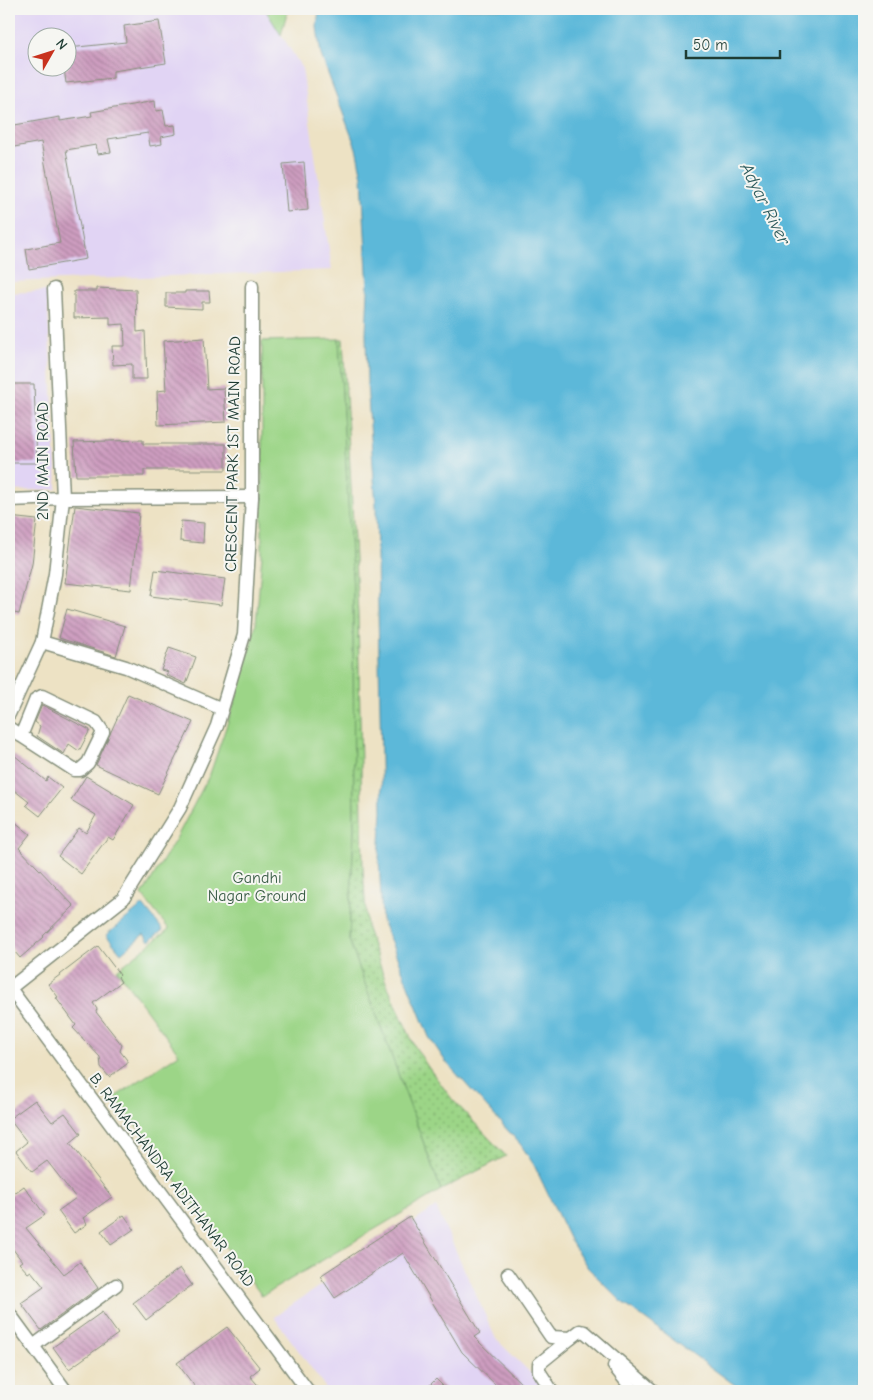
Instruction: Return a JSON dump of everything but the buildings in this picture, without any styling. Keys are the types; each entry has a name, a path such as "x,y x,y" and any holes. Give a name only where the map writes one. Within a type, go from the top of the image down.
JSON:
{"street":[{"name":"CRESCENT PARK 1ST MAIN ROAD","path":"9,988 123,899 180,808 217,726 244,635 252,497 252,286"},
{"name":"2ND MAIN ROAD","path":"9,714 42,642 55,574 63,498 54,289"},
{"path":"9,500 252,497"},
{"path":"42,642 126,667 222,709"},
{"path":"9,728 21,736 74,770 80,770 88,763 103,732 96,722 42,696 36,699 21,736"},
{"name":"B. RAMACHANDRA ADITHANAR ROAD","path":"9,988 308,1391"},
{"path":"508,1274 551,1336 570,1338"},
{"path":"33,1346 116,1285"},
{"path":"9,1313 66,1391"},
{"path":"552,1391 539,1371 539,1364 580,1331 585,1332 653,1391"},
{"path":"585,1332 634,1391"}],"shaded area":[{"path":"9,9 265,9 302,68 332,270 9,282"},
{"path":"47,291 57,489 9,491 9,293"},
{"path":"436,1207 496,1339 549,1391 328,1391 274,1317"}],"green space":[{"path":"265,9 288,9 281,35"},
{"name":"Gandhi Nagar Ground","path":"339,339 353,590 354,831 349,940 441,1190 262,1296 115,1097 179,1054 117,970 169,929 142,895 177,837 210,774 239,689 256,624 262,555 262,341"},
{"path":"339,339 343,339 358,615 363,868 367,929 386,982 414,1045 452,1099 506,1156 441,1190 349,940 354,831 353,590"}],"water":[{"name":"Adyar River","path":"319,9 864,9 864,1391 743,1391 623,1303 588,1268 570,1240 534,1165 521,1145 446,1062 429,1037 382,920 379,858 382,811 376,506 367,384 366,333 368,291 362,177 356,148 321,55 317,27"},
{"path":"143,905 163,930 149,941 144,934 121,953 106,935"}]}
